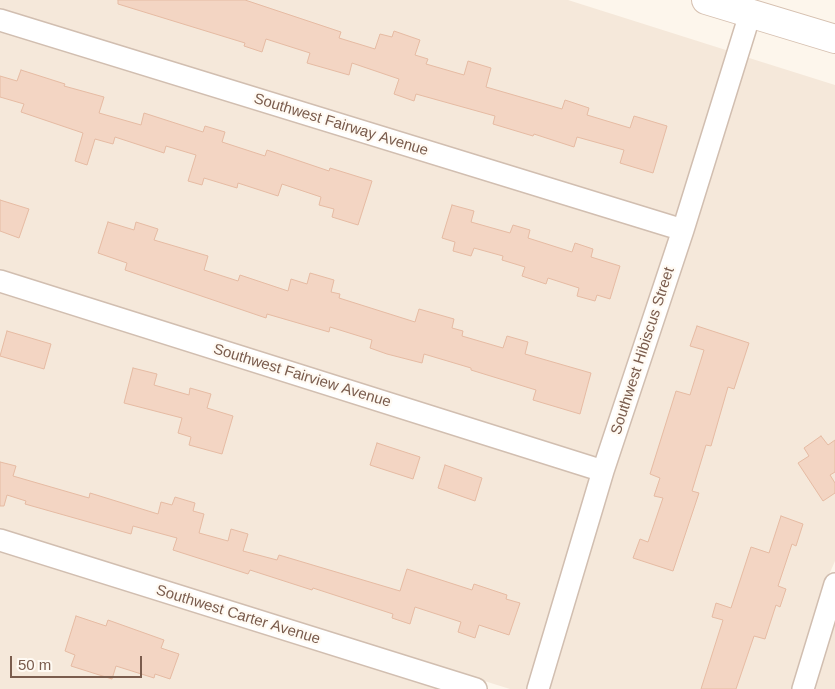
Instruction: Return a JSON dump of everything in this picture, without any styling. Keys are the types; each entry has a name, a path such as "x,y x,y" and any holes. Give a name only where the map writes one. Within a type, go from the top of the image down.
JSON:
{"main road":[{"path":"706,0 835,39"}],"street":[{"name":"Southwest Hibiscus Street","path":"538,689 603,471 683,230 750,14"},
{"name":"Southwest Fairway Avenue","path":"0,20 683,230"},
{"name":"Southwest Fairview Avenue","path":"0,281 603,471"},
{"name":"Southwest Carter Avenue","path":"0,540 476,689"},
{"path":"802,689 835,584"}],"shaded area":[{"path":"0,0 568,0 729,51 677,218 0,9"},
{"path":"0,31 671,237 598,458 0,271"},
{"path":"746,57 835,85 835,561 828,577 793,689 548,689 612,473"},
{"path":"0,292 592,478 528,689 510,689 0,530"},
{"path":"0,551 441,689 0,689"},
{"path":"835,615 835,689 812,689"}],"building":[{"path":"118,0 245,0 341,32 339,38 375,49 380,34 392,37 394,31 420,40 415,55 428,59 426,64 464,75 468,61 491,68 486,87 562,109 565,100 589,108 587,115 630,128 634,116 667,126 653,173 620,163 624,150 577,137 574,147 534,134 533,136 493,124 495,116 416,94 414,101 394,94 399,79 352,63 349,75 307,63 310,53 266,39 262,52 244,46 245,43 118,4"},
{"path":"21,70 65,84 64,86 104,97 99,113 141,125 144,113 203,132 205,126 225,132 222,142 265,156 267,150 329,171 330,168 372,181 358,225 332,217 334,209 319,205 321,197 282,184 278,196 238,183 237,188 204,178 202,185 188,181 196,155 166,146 164,153 115,137 113,144 95,139 87,165 75,161 83,133 21,112 24,104 0,97 0,76 17,81"},
{"path":"0,200 29,209 19,238 0,231"},
{"path":"452,205 474,211 471,222 510,233 513,225 530,230 528,238 572,252 575,243 593,249 591,257 620,266 610,299 597,295 595,301 577,296 579,288 548,278 546,284 522,276 525,267 502,260 503,256 474,248 471,256 453,251 455,242 442,238"},
{"path":"108,222 134,230 136,222 158,229 154,240 208,256 204,270 238,281 240,275 288,291 291,279 307,284 310,273 334,280 331,292 340,294 339,298 415,322 419,309 454,319 452,328 463,331 462,336 503,348 507,336 528,342 525,354 591,373 580,414 533,400 536,390 471,370 471,368 424,354 422,363 387,354 370,348 372,340 330,327 329,332 267,314 266,318 125,270 127,263 98,253"},
{"path":"697,326 749,343 734,389 728,387 711,446 706,445 692,491 699,493 673,571 633,558 640,539 648,542 663,498 654,496 660,478 650,474 676,391 690,395 704,350 690,346"},
{"path":"7,331 51,344 44,369 0,356"},
{"path":"133,368 157,374 154,385 189,395 190,388 211,394 207,408 233,416 222,454 189,445 191,437 178,433 182,418 124,403"},
{"path":"821,436 828,445 835,440 835,472 830,475 835,483 835,493 823,501 798,463 809,456 804,448"},
{"path":"377,443 420,457 413,479 370,465"},
{"path":"0,462 16,466 13,476 89,498 90,493 158,514 161,502 172,505 175,497 195,503 193,511 204,514 199,533 228,541 231,529 248,534 243,551 277,560 279,555 400,591 407,569 472,590 474,584 507,595 506,599 520,603 509,635 479,625 475,638 458,632 461,622 415,607 410,624 392,618 393,614 313,588 312,590 250,570 248,574 173,550 177,538 133,526 131,534 25,504 26,501 7,495 4,506 0,506"},
{"path":"445,465 482,478 475,501 438,488"},
{"path":"781,516 803,524 796,546 792,544 778,586 786,589 780,607 776,605 765,639 754,636 736,689 701,689 723,620 712,617 716,603 731,608 751,547 769,553"},
{"path":"76,616 106,626 108,620 164,640 161,648 179,654 170,679 155,674 154,678 116,666 112,679 71,666 75,655 65,651"}]}
